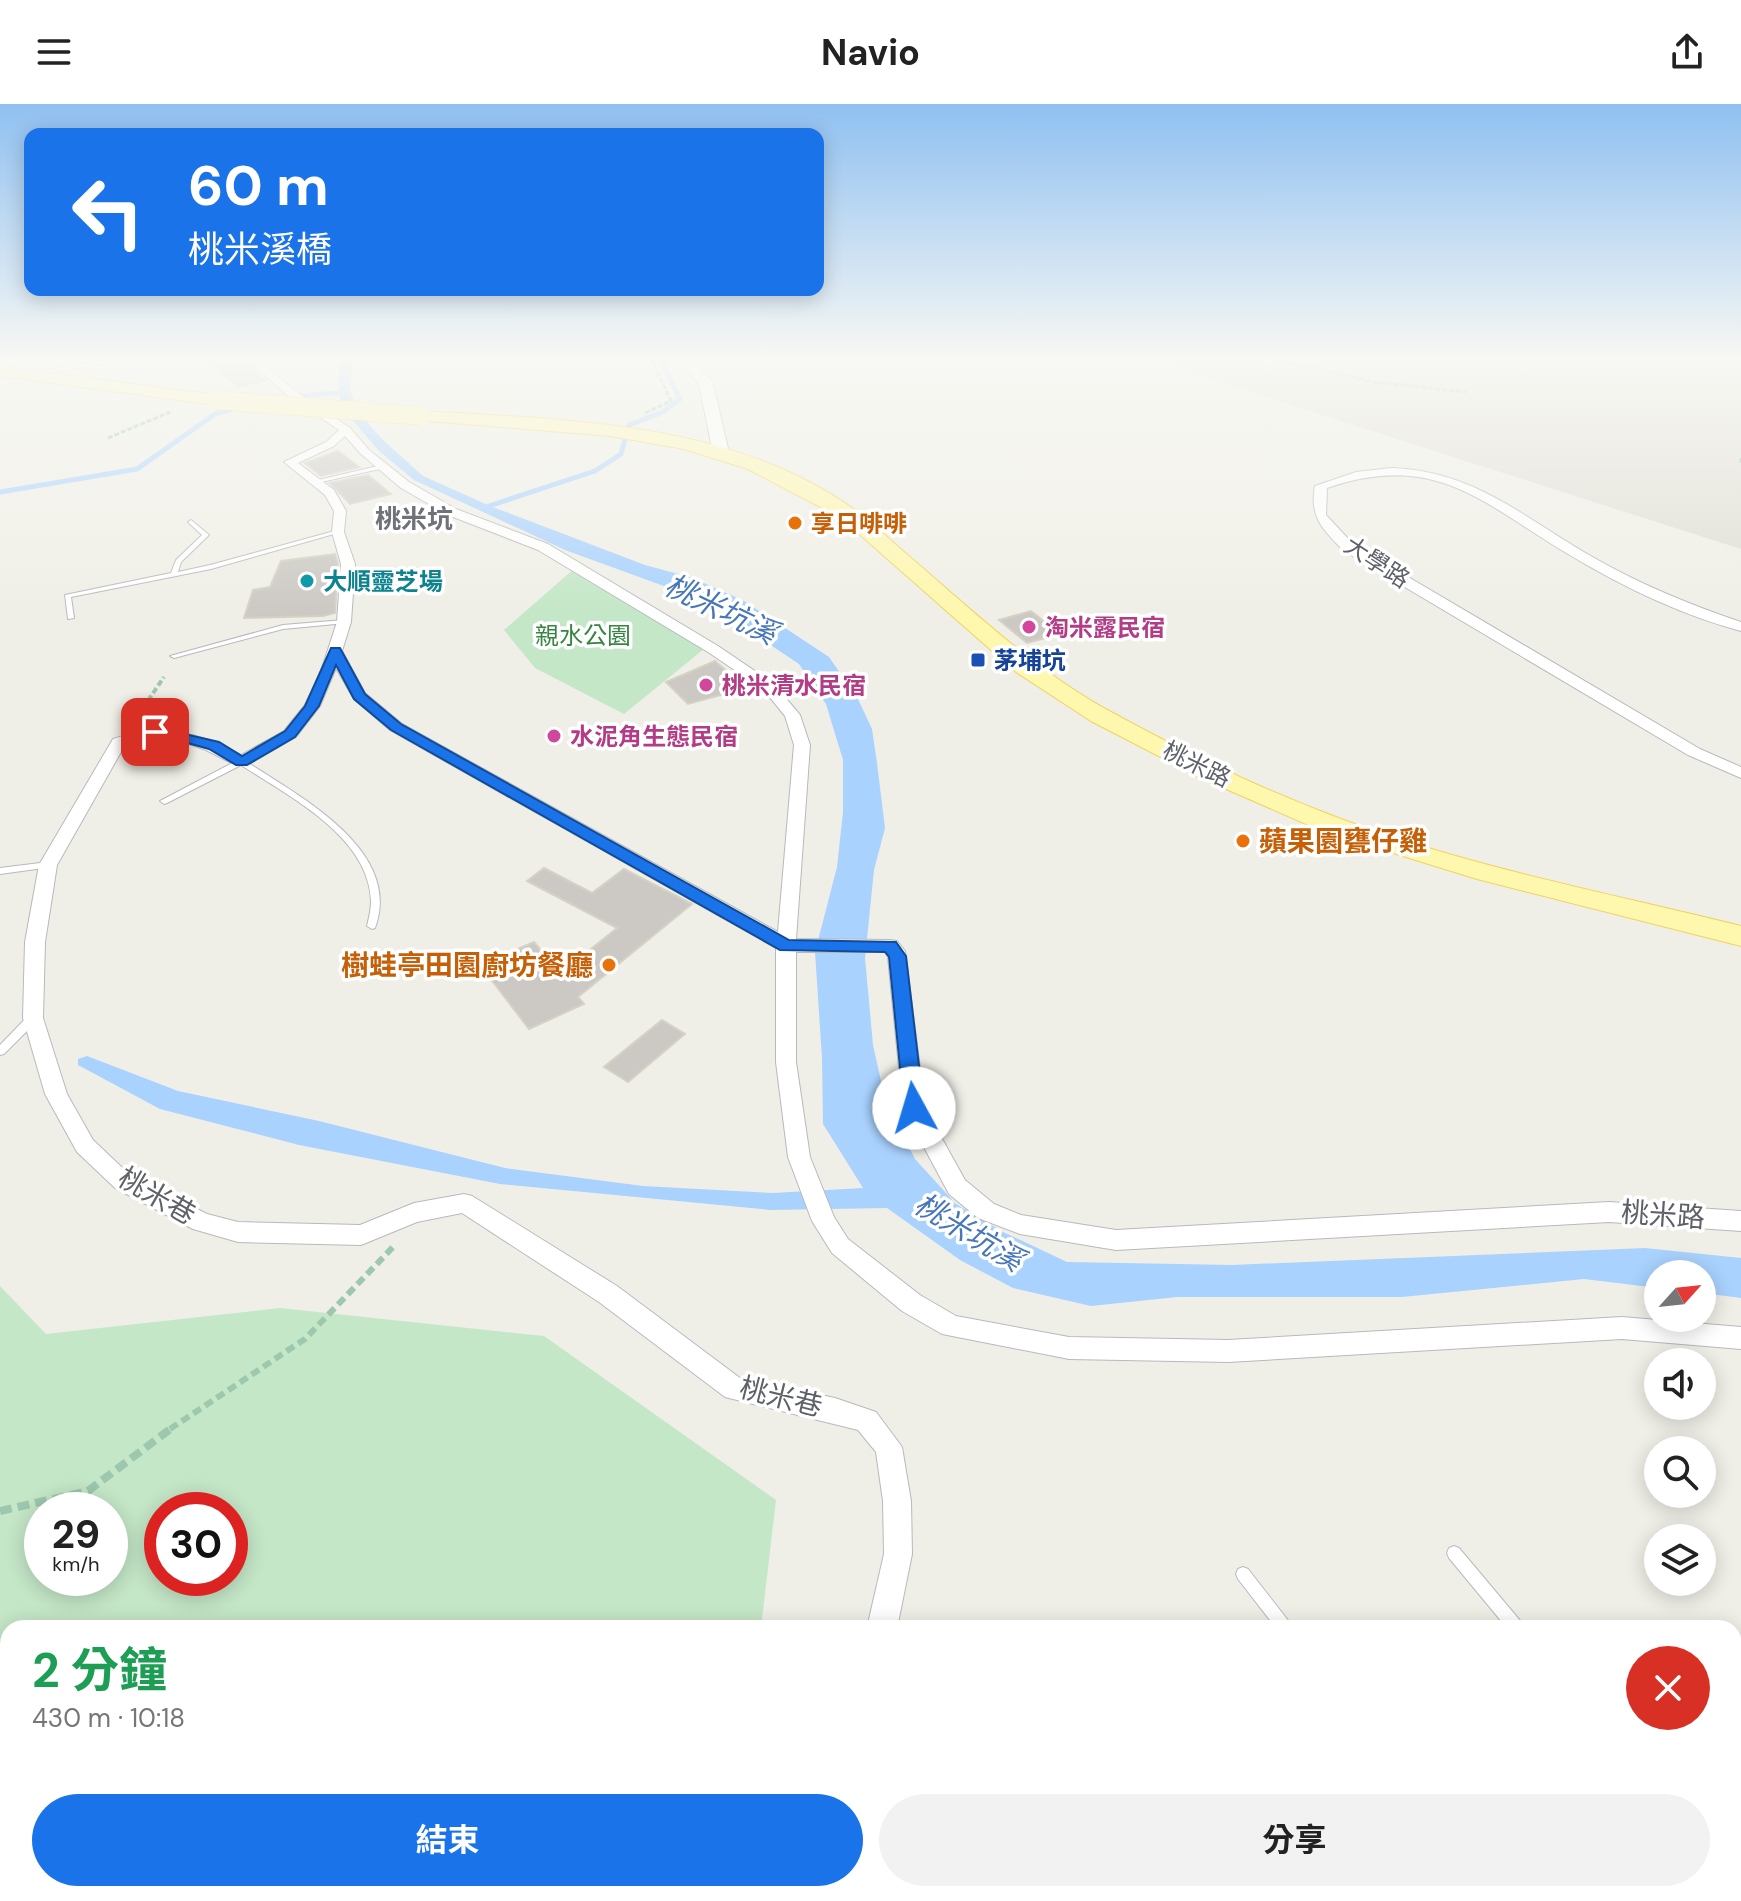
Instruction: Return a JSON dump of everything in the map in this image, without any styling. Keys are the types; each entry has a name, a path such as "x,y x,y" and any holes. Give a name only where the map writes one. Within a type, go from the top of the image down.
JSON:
{"main road":[{"name":"桃米路","path":"676,445 721,453 794,484 848,514 1024,667 1100,716 1210,772 1332,825 1402,847 1487,873 1741,936"}],"street":[{"path":"119,742 155,732 170,734 214,745 241,762 290,734 312,706 344,622 348,564 338,532 340,511 330,493 290,462 328,445"},
{"path":"359,445 405,485 452,512 543,547 588,572 769,687 792,715 802,745 795,945 786,1062 799,1157 824,1221 840,1246 911,1303 951,1326 1069,1348 1228,1351 1622,1328 1741,1338"},
{"path":"719,445 721,453"},
{"name":"大學路","path":"1741,627 1706,616 1626,581 1463,484 1386,471 1349,475 1321,486 1316,505 1321,521 1349,548 1694,752 1741,773"},
{"path":"335,651 359,696 396,727 795,945"},
{"name":"桃米巷","path":"119,742 48,865 35,942 33,1018 56,1094 85,1146 123,1182 188,1216 238,1232 361,1235 414,1213 464,1203 608,1294 734,1389 835,1410 867,1421 889,1447 897,1501 898,1554 884,1620"},
{"name":"桃米路","path":"795,945 890,946 898,956 914,1108 957,1187 986,1211 1020,1224 1116,1240 1609,1212 1741,1221"}],"lane":[{"path":"317,481 382,467"},
{"path":"174,574 178,561 206,535 191,522"},
{"path":"70,618 67,596 211,567 338,532"},
{"path":"174,656 283,627 344,622"},
{"path":"164,801 241,762 330,820 347,841 372,878 376,899 372,926"},
{"path":"0,871 48,865"},
{"path":"0,1051 33,1018"},
{"path":"1454,1553 1510,1620"},
{"path":"1243,1574 1279,1620"}],"path":[{"path":"119,742 164,677"},
{"path":"0,1511 88,1491 155,1439 305,1339 391,1250 414,1213"}],"shaded area":[{"path":"1415,445 1741,445 1741,549"}],"green space":[{"name":"親水公園","path":"575,568 632,607 704,649 624,714 535,668 504,630"},
{"path":"0,1286 46,1334 280,1308 544,1336 776,1500 762,1620 0,1620"}],"water":[{"name":"桃米坑溪","path":"374,445 388,445 423,476 490,506 645,565 693,578 744,601 829,657 858,699 872,729 877,763 885,828 874,870 865,958 873,1045 885,1099 915,1159 956,1204 1003,1232 1067,1262 1232,1265 1645,1248 1741,1258 1741,1298 1716,1295 1716,1260 1644,1260 1644,1286 1584,1279 1402,1297 1177,1297 1091,1306 1013,1288 960,1260 887,1208 771,1210 500,1184 299,1145 160,1109 78,1065 78,1059 87,1056 178,1091 319,1121 505,1168 643,1186 773,1193 863,1188 823,1124 815,952 837,867 843,812 843,760 826,704 799,664 705,601 565,550 414,480"}],"building":[{"path":"338,451 359,467 321,476 305,463"},
{"path":"368,475 391,494 350,504 330,483"},
{"name":"大順靈芝場","path":"335,554 338,564 335,613 244,618 253,590 270,587 281,561"},
{"name":"淘米露民宿","path":"1031,611 1060,634 1027,643 999,620"},
{"name":"桃米清水民宿","path":"715,661 746,688 688,704 666,682"},
{"path":"544,868 592,893 624,869 692,904 578,997 584,1004 529,1029 480,965 534,942 560,974 617,928 527,881"},
{"path":"662,1020 685,1034 628,1082 604,1067"}],"waterway":[{"path":"0,492 137,469 171,445"},
{"path":"483,508 595,471 621,454 624,445"}],"place":[{"name":"享日啡啡","path":"795,523"},
{"name":"大順靈芝場","path":"307,581"},
{"name":"淘米露民宿","path":"1029,627"},
{"name":"茅埔坑","path":"978,660"},
{"name":"桃米清水民宿","path":"706,685"},
{"name":"水泥角生態民宿","path":"554,736"},
{"name":"蘋果園甕仔雞","path":"1243,841"},
{"name":"樹蛙亭田園廚坊餐廳","path":"609,965"}],"district":[{"name":"桃米坑","path":"414,519"}],"route":[{"path":"155,732 214,745 241,762 290,734 312,706 335,651 359,696 396,727 786,945 890,946 898,956 914,1108"}]}
